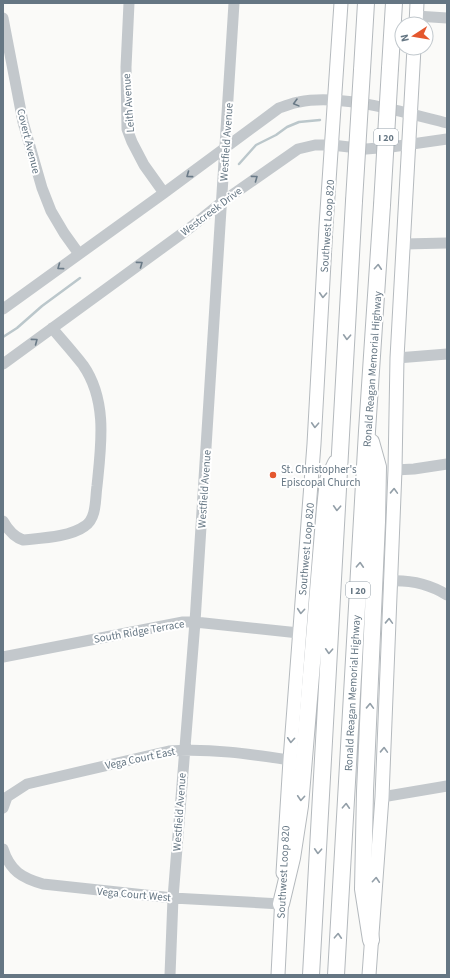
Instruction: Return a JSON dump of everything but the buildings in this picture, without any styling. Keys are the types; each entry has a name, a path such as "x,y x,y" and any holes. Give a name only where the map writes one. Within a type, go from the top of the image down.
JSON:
{"highway":[{"name":"I 20","path":"311,975 366,3"},
{"name":"Ronald Reagan Memorial Highway","path":"336,975 367,431 394,3"},
{"path":"367,431 378,467 363,875 363,890 371,940"},
{"path":"281,904 292,858 300,806 316,605 328,480 340,455"}],"main road":[{"name":"Southwest Loop 820","path":"278,975 290,760 314,444 326,226 341,3"},
{"path":"369,975 382,797 395,470 397,358 414,56"}],"street":[{"name":"Leith Avenue","path":"129,3 126,67 127,129 144,165 164,193"},
{"name":"Westfield Avenue","path":"170,975 173,898 195,622 234,3"},
{"path":"416,14 447,18"},
{"name":"Covert Avenue","path":"3,18 23,122 42,188 51,211 79,254"},
{"path":"3,309 279,108 300,102 334,100 411,114 447,123"},
{"name":"Westcreek Drive","path":"3,364 191,227 222,202 298,149 316,145 332,145 366,149 409,145 447,139"},
{"path":"404,244 447,243"},
{"path":"3,521 6,528 16,537 23,540 44,538 75,532 87,525 94,514 100,455 101,412 94,386 83,366 52,328"},
{"path":"397,358 447,354"},
{"path":"395,470 447,464"},
{"path":"390,581 405,580 422,584 434,587 447,595"},
{"name":"South Ridge Terrace","path":"3,657 176,623 195,622 299,633"},
{"name":"Vega Court East","path":"3,808 7,797 27,784 169,751 226,751 290,760"},
{"path":"382,797 447,786"},
{"name":"Vega Court West","path":"3,850 11,867 19,874 30,880 43,884 173,898 281,904"}],"waterway":[{"path":"239,164 256,145 276,135 287,127 299,122 320,120"},
{"path":"3,337 17,328 42,306 80,278"}],"place":[{"name":"St. Christopher's Episcopal Church","path":"273,475"}]}
